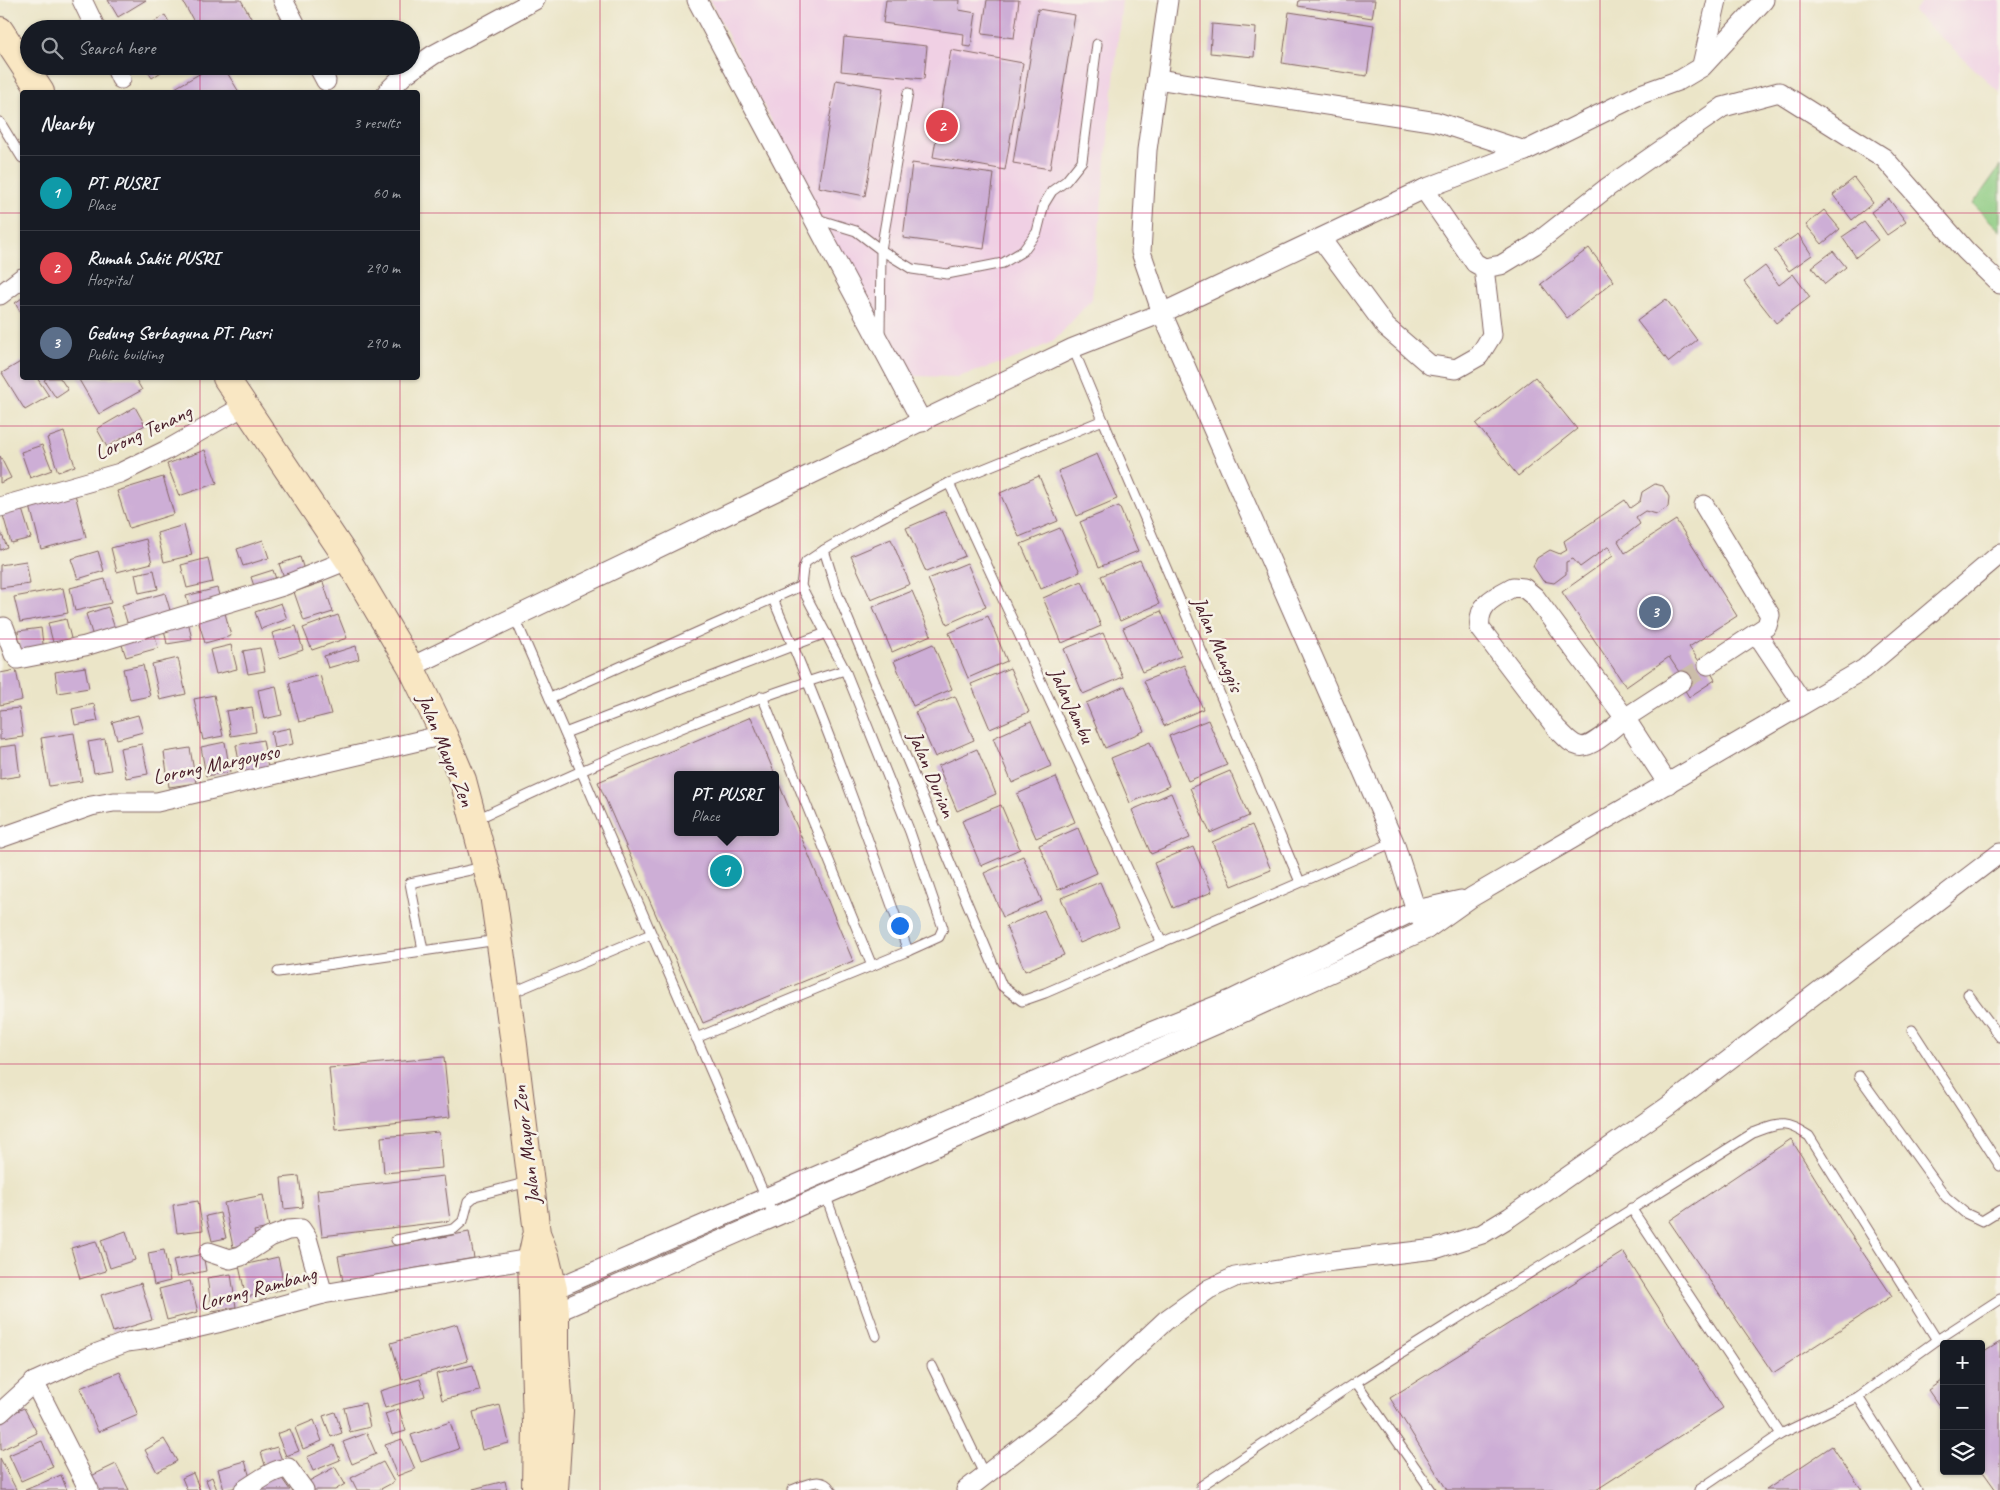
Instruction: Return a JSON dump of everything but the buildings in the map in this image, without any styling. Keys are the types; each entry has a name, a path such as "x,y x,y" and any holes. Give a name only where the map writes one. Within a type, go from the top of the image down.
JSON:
{"street":[{"path":"82,0 92,20"},
{"path":"283,0 293,20"},
{"path":"420,64 433,55 535,0"},
{"path":"697,0 922,422"},
{"path":"1168,0 1147,150 1141,252 1162,313 1394,842 1416,910 1427,929"},
{"path":"1702,67 1717,0"},
{"path":"411,668 1073,348 1162,313 1424,189 1525,151 1641,94 1680,80 1702,67 1764,0"},
{"path":"3,41 20,64"},
{"path":"28,75 40,90"},
{"path":"389,90 404,75"},
{"path":"1157,79 1437,122 1525,151"},
{"path":"1424,189 1475,262 1484,268 1501,265 1534,246 1608,186 1723,107 1779,92 1884,158 1966,252 2000,284"},
{"path":"1321,239 1386,327 1430,365 1456,369 1479,356 1492,335 1484,268"},
{"path":"0,295 20,280"},
{"name":"Jalan Mayor Zen","path":"227,380 348,560 411,668 444,735 463,780 486,866 499,940 544,1305"},
{"name":"Lorong Tenang","path":"0,507 120,473 167,450 244,406"},
{"path":"1704,504 1770,615 1767,626 1708,665"},
{"path":"544,1305 774,1216 1231,1018 1427,929 1472,897 1864,669 2000,554"},
{"path":"0,628 4,627 14,654 18,659 66,650 85,646 283,586 348,560"},
{"path":"1668,784 1625,718 1535,597 1524,588 1514,587 1486,605 1479,617 1480,628 1557,729 1570,742 1579,747 1588,747 1625,718 1682,681"},
{"path":"1757,634 1804,703"},
{"name":"Lorong Margoyoso","path":"0,838 91,806 114,802 157,802 444,735"},
{"path":"966,1490 1073,1407 1166,1320 1209,1289 1234,1277 1333,1261 1435,1249 1482,1234 1510,1217 1667,1107 2000,853"},
{"path":"544,1305 766,1199 1045,1077 1232,998 1416,910 1472,897"},
{"path":"209,1252 230,1259 241,1256 270,1237 288,1230 300,1229 308,1238 323,1294"},
{"name":"Lorong Rambang","path":"0,1413 34,1382 90,1356 127,1342 217,1324 323,1294 538,1249"},
{"path":"536,1490 544,1305"},
{"path":"544,1305 556,1351 560,1411 555,1490"},
{"path":"34,1382 89,1490"},
{"path":"244,1490 272,1473 288,1468 304,1490"}],"lane":[{"path":"812,218 856,231 881,250 912,269 947,274 1003,263 1023,251 1036,232 1044,204 1052,192 1066,181 1082,161 1097,44"},
{"path":"880,344 881,250 908,93"},
{"path":"0,122 20,155"},
{"name":"Jalan Manggis","path":"1073,348 1300,882"},
{"path":"696,1038 908,952 938,937 943,928 910,832 845,670 801,586 803,569 806,562 873,522 949,483 1103,420"},
{"name":"JalanJambu","path":"949,483 1162,942"},
{"name":"Jalan Durian","path":"824,550 838,595 1002,986 1022,1001 1045,993 1162,942"},
{"path":"550,698 801,586"},
{"path":"772,599 794,647 843,768 908,952"},
{"path":"515,618 774,1216"},
{"path":"565,732 794,647 826,633"},
{"path":"473,820 581,770 762,696 845,670"},
{"path":"762,696 872,966"},
{"path":"1162,942 1394,842"},
{"path":"423,950 410,883 486,866"},
{"path":"507,995 651,934"},
{"path":"278,972 499,940"},
{"path":"1968,994 2000,1037"},
{"path":"1912,1030 2000,1166"},
{"path":"1859,1076 1946,1197 1965,1213 1982,1221 2000,1210"},
{"path":"1201,1486 1356,1382 1631,1208 1753,1133 1774,1126 1790,1124 1809,1136 1937,1340"},
{"path":"396,1240 454,1229 463,1221 468,1202 475,1196 530,1181"},
{"path":"825,1194 876,1336"},
{"path":"1631,1208 1781,1434"},
{"path":"1698,1490 1781,1434 1858,1397 1937,1340 2000,1298"},
{"path":"932,1366 985,1476"},
{"path":"1356,1382 1431,1490"},
{"path":"1858,1397 1917,1490"},
{"path":"792,1490 816,1481 824,1483 832,1490"}],"shaded area":[{"path":"710,0 1122,0 1092,299 1054,341 1017,358 958,377 912,376 838,252"},
{"path":"1923,0 2000,0 2000,93 1913,11"}],"green space":[{"path":"2000,166 2000,231 1973,204"}],"tunnel":[{"path":"1682,681 1708,665"}],"place":[{"name":"Rumah Sakit PUSRI","path":"942,126"},
{"name":"Gedung Serbaguna PT. Pusri","path":"1655,612"},
{"name":"PT. PUSRI","path":"726,871"}]}
